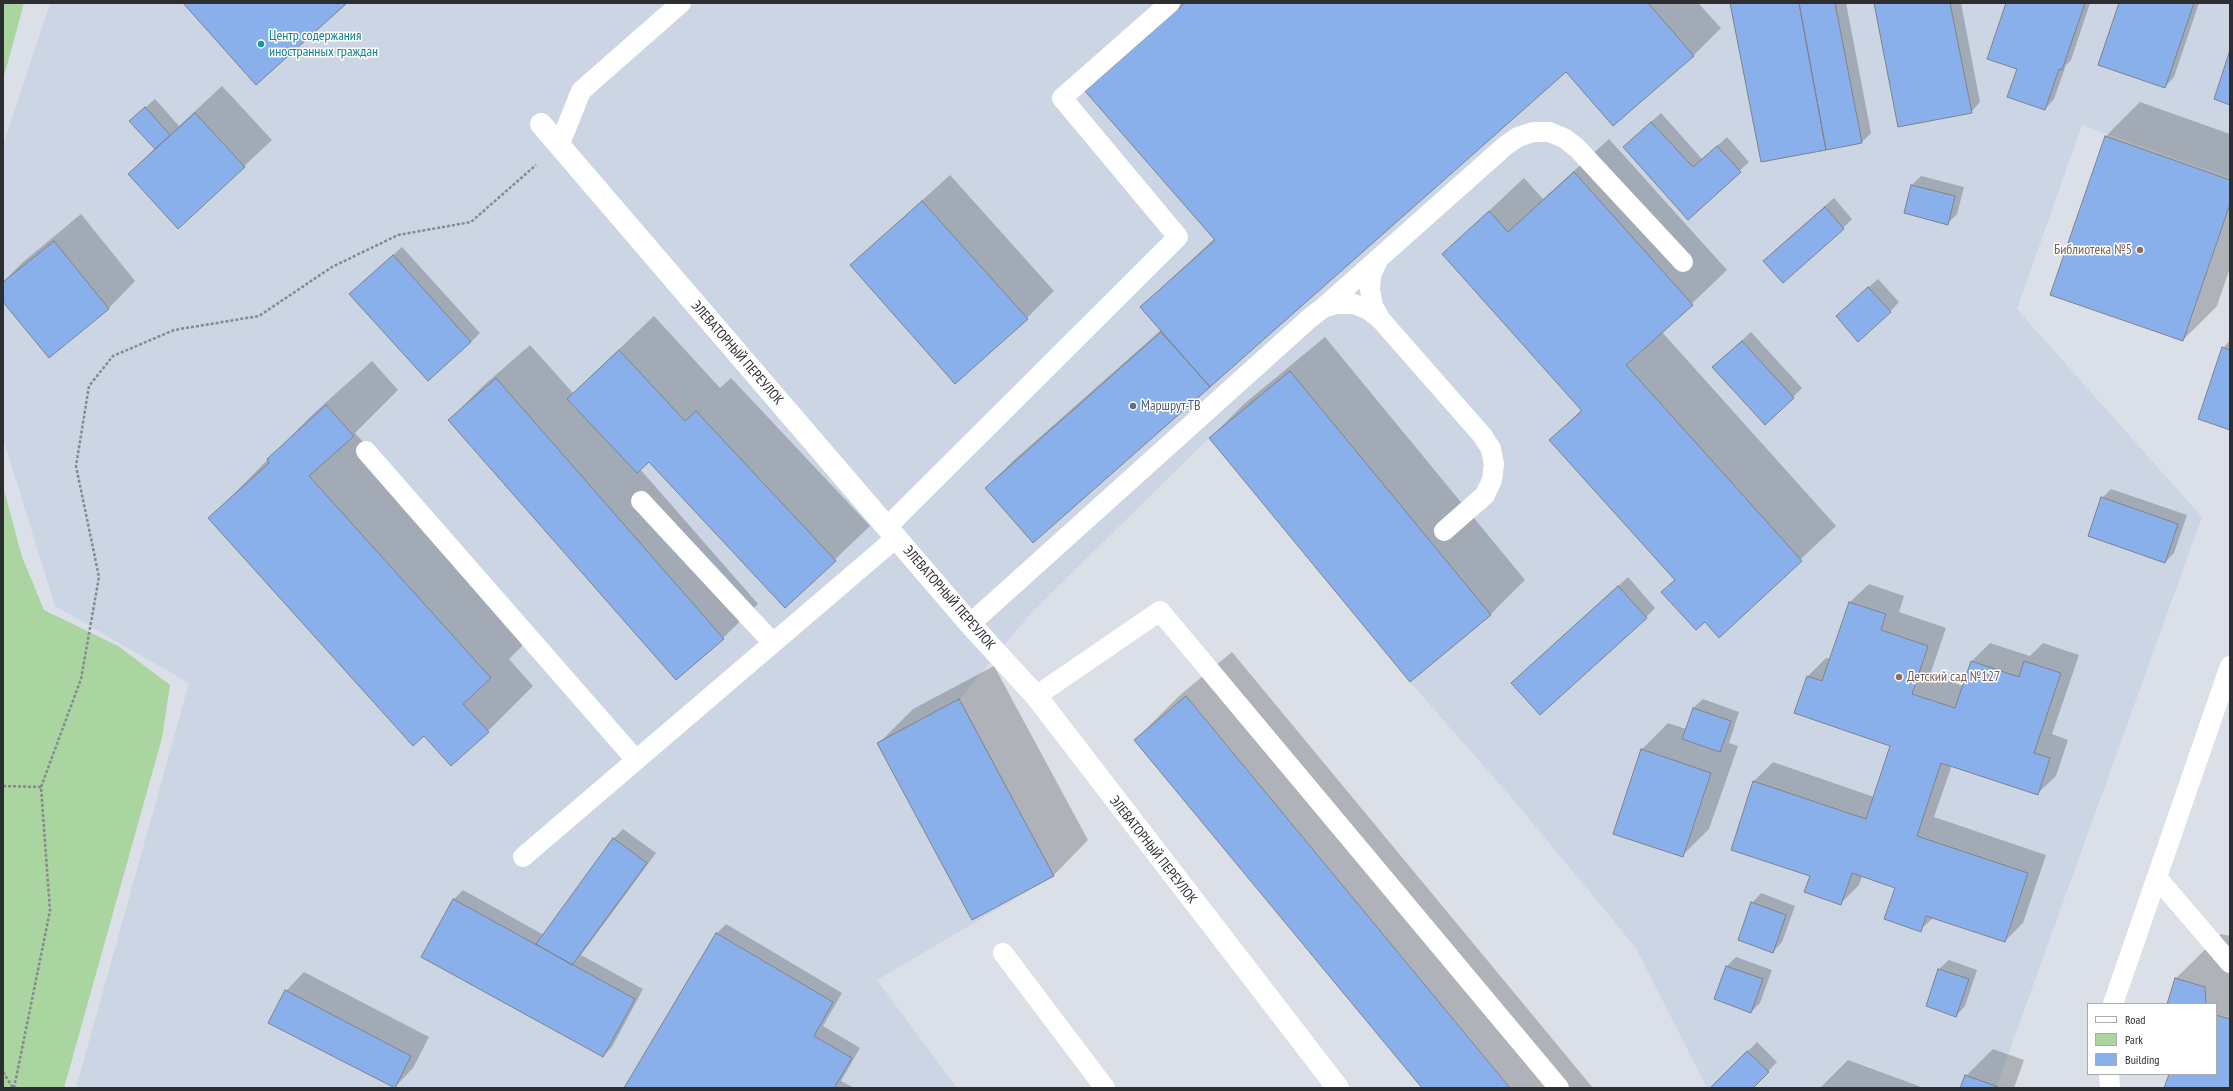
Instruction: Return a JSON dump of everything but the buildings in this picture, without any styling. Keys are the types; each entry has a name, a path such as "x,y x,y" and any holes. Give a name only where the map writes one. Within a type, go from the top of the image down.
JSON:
{"street":[{"name":"ЭЛЕВАТОРНЫЙ ПЕРЕУЛОК","path":"541,124 970,624 1036,696 1338,1088"}],"lane":[{"path":"559,146 581,91 681,3"},
{"path":"523,857 773,643 892,532 1178,237 1062,98 1170,3"},
{"path":"970,624 1387,251 1518,137 1533,132 1549,132 1564,138 1577,148 1683,262"},
{"path":"1381,320 1373,306 1370,283 1371,275 1378,261 1387,251"},
{"path":"1323,308 1337,304 1354,304 1369,310 1381,320 1482,435 1491,449 1494,464 1492,480 1485,495 1444,531"},
{"path":"366,452 636,760"},
{"path":"641,501 773,643"},
{"path":"1036,696 1160,611 1559,1088"},
{"path":"2113,1003 2158,878 2230,666"},
{"path":"2158,878 2230,963"},
{"path":"1003,953 1105,1088"},
{"path":"2109,1075 2110,1088"}],"path":[{"path":"13,1088 50,911 41,787 81,679 99,577 76,466 89,386 113,356 174,330 259,316 332,267 398,235 471,222 559,146"},
{"path":"3,786 41,787"},
{"path":"3,1072 13,1088"}],"shaded area":[{"path":"50,3 2230,3 2230,178 2082,125 2017,309 2202,517 1996,1088 1707,1088 1636,948 1516,803 1410,682 1209,438 1030,614 960,699 1054,876 877,980 957,1088 76,1088 189,683 55,606 3,438 3,145"}],"green space":[{"path":"3,3 24,3 3,80"},
{"path":"3,486 22,557 44,610 118,646 170,685 162,738 64,1088 3,1088"}],"place":[{"name":"Центр содержания иностранных граждан","path":"261,44"},
{"name":"Библиотека №5","path":"2140,250"},
{"name":"Маршрут-ТВ","path":"1133,406"},
{"name":"Детский сад №127","path":"1899,677"}]}
